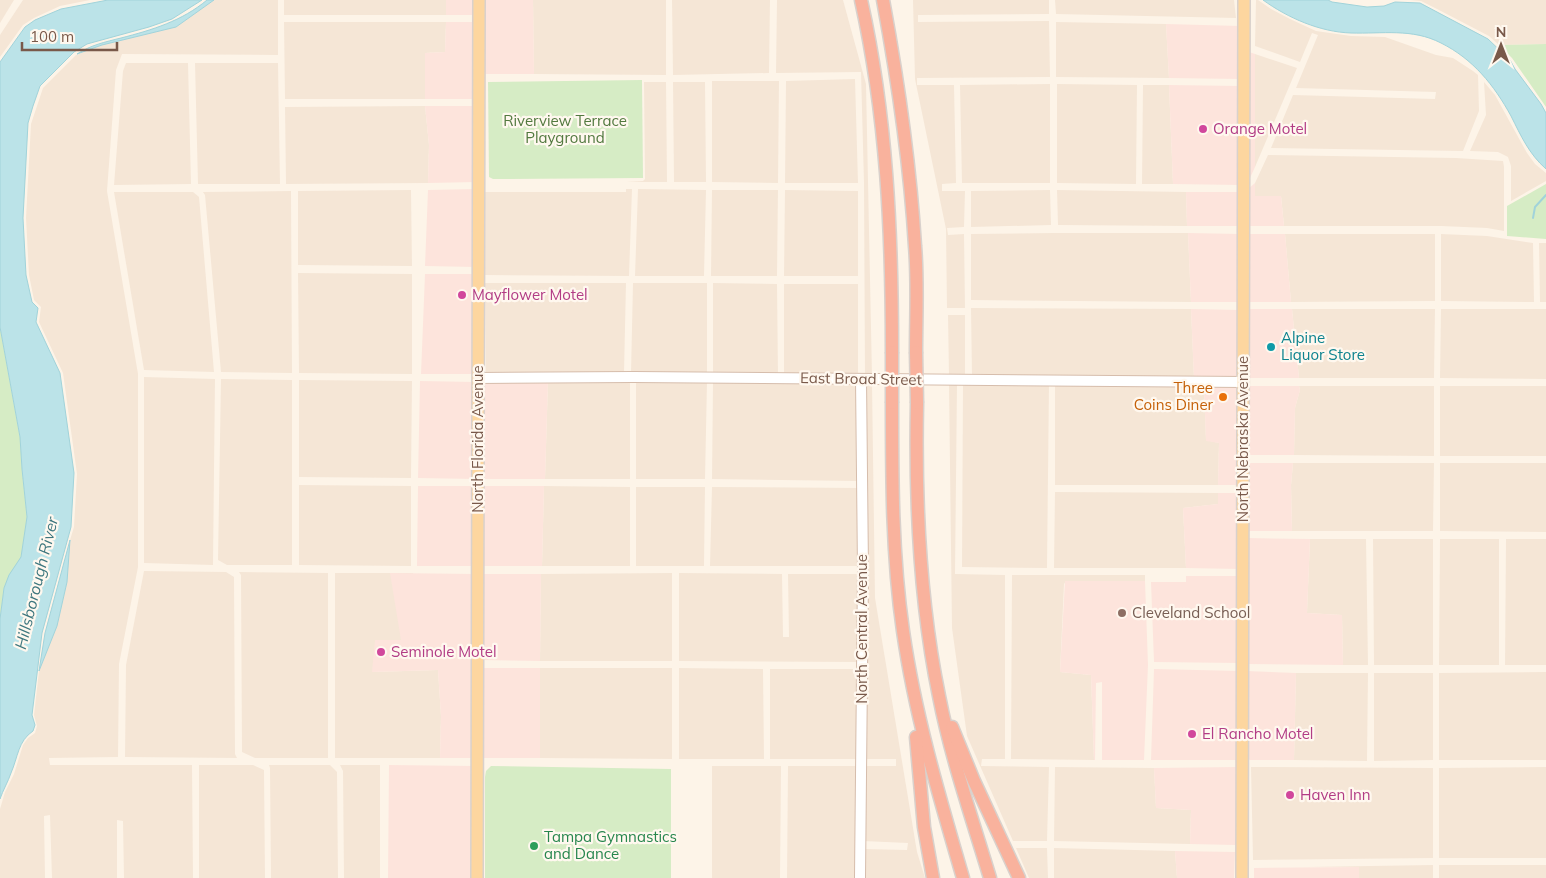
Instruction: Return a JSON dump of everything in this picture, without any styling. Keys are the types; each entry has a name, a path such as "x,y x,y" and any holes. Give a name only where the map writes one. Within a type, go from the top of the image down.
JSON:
{"highway":[{"path":"861,0 870,41 886,167 892,279 894,552 903,632 916,707 926,750 964,878"},
{"path":"883,0 904,126 915,246 916,459 919,560 930,649 938,695 951,750 990,878"},
{"path":"938,695 974,781 1019,878"},
{"path":"916,707 916,737 924,827 933,878"}],"main road":[{"name":"North Florida Avenue","path":"477,878 479,0"},
{"name":"North Nebraska Avenue","path":"1242,878 1244,0"}],"street":[{"name":"East Broad Street","path":"478,378 633,377 1244,382"},
{"name":"North Central Avenue","path":"860,878 863,570 861,379"}],"shaded area":[{"path":"0,0 14,0 0,23"},
{"path":"23,0 90,0 60,6 34,18 23,25 0,57 0,35"},
{"path":"214,0 278,0 278,55 122,54 116,70 107,191 138,374 138,567 119,664 118,757 49,758 50,765 192,765 193,878 124,878 123,821 117,820 117,878 52,878 50,815 44,816 45,878 0,878 0,809 23,745 35,733 37,726 34,715 39,671 57,626 67,582 70,540 74,527 77,474 63,373 39,322 41,307 34,300 29,275 26,218 31,124 43,88 76,55 102,45 176,27"},
{"path":"284,0 446,0 446,15 284,15"},
{"path":"446,0 476,0 476,15 446,15"},
{"path":"482,0 533,0 534,74 482,74"},
{"path":"533,0 666,0 666,75 534,74"},
{"path":"672,0 770,0 769,73 673,75"},
{"path":"777,0 843,0 866,84 872,376 865,376 864,183 861,72 776,73"},
{"path":"913,0 1049,0 1049,14 918,15 918,22 1049,21 1050,77 917,78 917,85 954,85 956,183 942,184 942,191 965,191 964,227 947,228 948,235 964,234 965,308 947,308 946,229 915,79"},
{"path":"1055,0 1234,0 1236,18 1056,14"},
{"path":"1256,0 1316,31 1351,36 1385,37 1436,55 1453,58 1473,71 1478,75 1479,111 1463,151 1271,148 1293,95 1435,99 1436,92 1296,88 1318,35 1312,33 1300,62 1255,46"},
{"path":"1410,0 1546,0 1546,44 1499,45 1489,36 1437,9 1421,1"},
{"path":"284,22 446,22 445,52 425,53 425,99 285,99"},
{"path":"446,22 476,22 476,99 425,99 425,53 445,52"},
{"path":"1056,22 1166,24 1169,78 1056,77"},
{"path":"1166,24 1240,26 1240,79 1169,78"},
{"path":"1246,51 1255,54 1255,167 1247,181"},
{"path":"1255,54 1297,68 1255,167"},
{"path":"126,63 188,63 191,184 114,185 123,71"},
{"path":"195,63 278,63 280,184 198,184"},
{"path":"855,79 858,183 785,183 786,81"},
{"path":"712,81 779,81 778,183 712,182"},
{"path":"644,82 666,82 667,182 626,182 643,181 645,179"},
{"path":"673,82 705,82 706,182 674,182"},
{"path":"1484,82 1495,95 1527,153 1535,164 1546,173 1546,181 1511,201 1511,166 1508,157 1498,152 1470,151 1486,115"},
{"path":"1050,84 1050,183 962,183 960,85"},
{"path":"1057,84 1137,85 1136,184 1057,183"},
{"path":"1143,85 1169,85 1173,184 1142,184"},
{"path":"1169,85 1240,86 1240,185 1173,184"},
{"path":"425,106 429,145 428,183 286,184 285,107"},
{"path":"425,106 476,106 476,182 428,183 429,145"},
{"path":"1268,155 1456,158 1503,161 1504,231 1487,228 1441,226 1284,226 1281,196 1255,196 1255,183"},
{"path":"1255,183 1255,196 1281,196 1284,226 1247,226 1247,190"},
{"path":"476,189 475,267 425,266 428,190"},
{"path":"626,189 632,189 629,276 485,275 484,192 626,192"},
{"path":"638,189 706,190 704,276 635,276"},
{"path":"411,190 412,266 298,265 298,191"},
{"path":"712,190 778,190 777,276 711,276"},
{"path":"785,190 858,191 858,276 784,276"},
{"path":"1050,190 1051,225 971,227 971,191"},
{"path":"1057,190 1186,192 1187,226 1058,225"},
{"path":"291,191 292,373 221,372 205,195 203,192"},
{"path":"114,192 193,192 199,197 214,372 144,370"},
{"path":"1186,192 1240,192 1240,226 1187,226"},
{"path":"1188,233 1191,302 971,300 971,234"},
{"path":"1188,233 1240,234 1240,302 1191,302"},
{"path":"1247,234 1285,234 1291,302 1247,302"},
{"path":"1285,234 1435,234 1435,301 1291,302"},
{"path":"1441,234 1487,236 1533,243 1534,302 1441,301"},
{"path":"1539,243 1546,243 1546,302 1540,302"},
{"path":"298,273 412,274 412,374 299,373"},
{"path":"425,274 475,274 475,374 421,374"},
{"path":"485,283 626,283 624,373 486,374"},
{"path":"633,283 707,283 707,374 631,373"},
{"path":"713,283 777,284 778,375 713,374"},
{"path":"784,284 858,284 858,376 784,375"},
{"path":"971,308 1191,309 1194,378 972,377"},
{"path":"1191,309 1240,310 1240,378 1194,378"},
{"path":"1247,309 1292,309 1299,378 1247,378"},
{"path":"1292,309 1435,309 1434,378 1299,378"},
{"path":"1441,309 1546,309 1546,379 1440,378"},
{"path":"948,315 965,315 965,377 949,376"},
{"path":"144,377 215,379 213,565 144,563"},
{"path":"221,379 292,380 292,565 227,565 218,560"},
{"path":"299,380 412,381 411,478 299,477"},
{"path":"420,381 475,382 475,479 418,478"},
{"path":"548,381 630,381 630,479 545,479"},
{"path":"548,381 545,479 481,479 481,382"},
{"path":"636,381 707,382 705,479 636,479"},
{"path":"713,382 858,383 859,481 712,479"},
{"path":"865,383 872,383 875,598 917,852 925,878 864,878 863,849 907,850 908,843 863,841 864,766 896,766 896,759 864,759"},
{"path":"949,384 957,384 955,574 1005,575 1005,759 982,759 981,766 1049,767 1047,841 1013,841 967,736 952,628"},
{"path":"963,384 1049,384 1047,568 962,567"},
{"path":"1055,384 1204,386 1206,440 1219,443 1218,485 1055,485"},
{"path":"1240,386 1240,485 1218,485 1219,443 1206,441 1204,387"},
{"path":"1247,386 1299,386 1300,390 1295,408 1294,455 1247,455"},
{"path":"1299,386 1434,386 1434,456 1294,455 1295,408 1300,390"},
{"path":"1440,386 1546,386 1546,456 1440,456"},
{"path":"1247,463 1293,463 1291,485 1292,531 1246,531"},
{"path":"1293,463 1434,463 1433,531 1292,531 1291,485"},
{"path":"1440,463 1546,463 1546,532 1440,531"},
{"path":"299,485 411,486 411,566 299,565"},
{"path":"418,486 475,486 475,566 417,566"},
{"path":"481,486 544,486 542,566 481,566"},
{"path":"544,486 630,487 630,566 542,566"},
{"path":"636,487 705,487 704,566 636,566"},
{"path":"712,487 859,488 859,566 710,566"},
{"path":"1055,492 1218,493 1218,504 1183,508 1186,568 1054,568"},
{"path":"1218,493 1240,493 1240,569 1186,568 1183,508 1218,504"},
{"path":"1246,538 1310,539 1307,613 1342,615 1343,665 1246,664"},
{"path":"1310,539 1366,539 1368,665 1343,665 1342,615 1307,613"},
{"path":"1373,539 1433,539 1433,665 1374,665"},
{"path":"1440,539 1499,539 1499,665 1439,665"},
{"path":"1506,539 1546,539 1546,665 1505,665"},
{"path":"144,571 226,572 234,577 235,754 237,758 125,757 126,665"},
{"path":"239,572 328,573 328,758 255,758 242,752 241,575"},
{"path":"335,573 413,573 401,640 373,672 438,670 441,716 440,758 335,758"},
{"path":"390,573 475,574 475,758 440,758 441,716 438,670 372,672 375,640 401,640"},
{"path":"672,573 672,661 540,661 541,574"},
{"path":"679,573 782,574 783,637 789,637 788,574 859,574 859,662 679,661"},
{"path":"481,574 541,574 540,661 482,660"},
{"path":"1012,575 1145,575 1145,581 1066,581 1064,584 1060,672 1091,675 1094,760 1011,759"},
{"path":"1186,576 1240,576 1239,663 1154,662 1151,582 1186,582"},
{"path":"1065,581 1145,581 1148,665 1144,760 1102,760 1102,682 1096,683 1094,760 1091,675 1060,672"},
{"path":"482,668 540,668 540,758 482,758"},
{"path":"540,668 672,668 672,759 540,758"},
{"path":"679,668 763,669 764,759 679,759"},
{"path":"770,669 859,669 858,759 770,759"},
{"path":"1154,669 1239,671 1239,760 1151,760"},
{"path":"1246,671 1296,673 1294,760 1250,760 1246,758"},
{"path":"1546,672 1546,760 1439,760 1439,673"},
{"path":"1296,673 1368,673 1367,761 1294,760"},
{"path":"1374,673 1433,673 1433,760 1374,761"},
{"path":"199,765 253,765 264,770 265,878 199,878"},
{"path":"269,765 330,765 337,772 338,878 271,878"},
{"path":"340,765 380,765 380,878 344,878 343,771"},
{"path":"389,765 475,766 474,878 388,878"},
{"path":"712,766 781,766 780,878 712,878"},
{"path":"788,766 858,766 857,878 787,878"},
{"path":"1055,767 1154,768 1156,808 1191,810 1190,844 1054,841"},
{"path":"1237,767 1235,845 1190,844 1191,810 1156,808 1154,768"},
{"path":"1251,767 1433,768 1433,858 1253,860"},
{"path":"1546,767 1546,858 1439,858 1439,768"},
{"path":"1016,848 1047,848 1048,878 1029,878"},
{"path":"1054,848 1175,851 1177,878 1054,878"},
{"path":"1175,851 1235,852 1234,878 1177,878"},
{"path":"1433,865 1433,878 1359,878 1359,867 1308,867"},
{"path":"1439,865 1546,865 1546,878 1439,878"},
{"path":"1359,867 1359,878 1254,878 1254,868"}],"green space":[{"path":"1546,44 1546,107 1512,58 1499,45"},
{"name":"Riverview Terrace Playground","path":"642,80 643,178 493,179 489,177 488,82"},
{"path":"1546,184 1546,239 1507,236 1507,206"},
{"path":"0,327 20,437 27,517 21,558 4,588 0,619"},
{"path":"491,766 671,769 671,878 485,878 485,777 486,771"}],"water":[{"name":"Hillsborough River","path":"108,0 202,0 172,19 87,44 74,52 40,86 28,123 23,218 26,275 32,302 38,308 36,322 60,373 74,473 71,527 42,633 32,715 35,725 33,731 21,744 0,799 0,619 4,588 9,575 21,557 27,517 20,437 0,327 0,62 25,27 35,20 61,9"},
{"path":"207,0 214,0 176,27 102,45 77,54 98,44 166,24 187,14"},
{"path":"1263,0 1328,0 1367,7 1384,6 1395,2 1420,3 1488,39 1510,60 1546,113 1546,169 1530,151 1490,83 1473,65 1452,49 1430,38 1419,35 1351,33 1316,27 1283,13"},
{"path":"70,540 67,582 57,626 39,671 45,633"}],"waterway":[{"path":"1533,218 1535,207 1546,195"}],"place":[{"name":"Orange Motel","path":"1203,129"},
{"name":"Mayflower Motel","path":"462,295"},
{"name":"Alpine Liquor Store","path":"1271,347"},
{"name":"Three Coins Diner","path":"1223,397"},
{"name":"Cleveland School","path":"1122,613"},
{"name":"Seminole Motel","path":"381,652"},
{"name":"El Rancho Motel","path":"1192,734"},
{"name":"Haven Inn","path":"1290,795"},
{"name":"Tampa Gymnastics and Dance","path":"534,846"}]}
